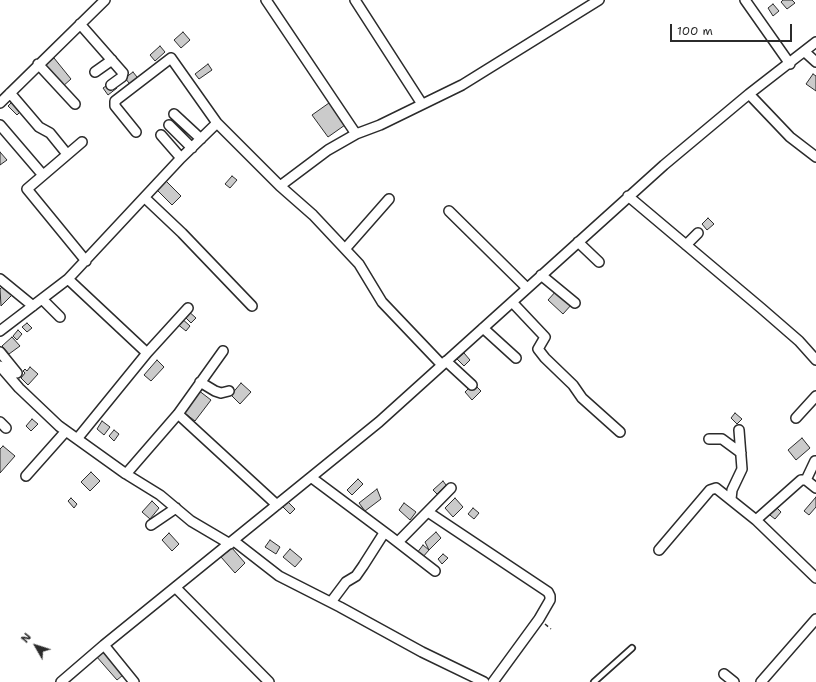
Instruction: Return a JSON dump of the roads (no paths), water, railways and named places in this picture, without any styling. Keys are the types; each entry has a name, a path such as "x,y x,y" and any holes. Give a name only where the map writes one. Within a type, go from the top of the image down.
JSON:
{"street":[{"path":"0,103 38,64 105,0"},
{"path":"266,0 356,134"},
{"path":"355,0 422,104"},
{"path":"280,186 328,150 356,134 380,125 462,85 599,0"},
{"path":"745,0 790,64"},
{"path":"80,24 123,73 122,77 111,85"},
{"path":"61,682 104,645 312,478 379,422 628,196 749,94 790,64 816,42"},
{"path":"805,52 816,62"},
{"path":"136,132 115,106 115,101 171,58 216,123 280,186 313,214 359,264 382,302 444,363 472,385"},
{"path":"95,72 112,60"},
{"path":"38,64 75,104"},
{"path":"10,93 39,127 50,133 66,154"},
{"path":"749,94 790,137 816,157"},
{"path":"174,114 201,139"},
{"path":"0,331 43,300 68,279 181,158 216,123"},
{"path":"0,125 42,174"},
{"path":"169,125 192,148"},
{"path":"161,135 181,158"},
{"path":"82,142 29,185 27,191 86,261"},
{"path":"628,196 789,333 816,360"},
{"path":"145,198 182,233 252,306"},
{"path":"344,248 389,199"},
{"path":"449,211 527,288"},
{"path":"686,245 698,233"},
{"path":"578,242 599,262"},
{"path":"541,275 575,303"},
{"path":"0,279 33,306"},
{"path":"68,279 147,353"},
{"path":"43,300 60,317"},
{"path":"512,302 545,337 538,349 545,358 574,386 582,398 620,432"},
{"path":"76,439 147,353 188,308"},
{"path":"483,328 516,358"},
{"path":"126,474 178,414 223,351"},
{"path":"0,352 17,373"},
{"path":"0,366 18,388 66,431 126,474 160,495 191,521 232,542 279,576 479,681"},
{"path":"200,382 221,393 229,391"},
{"path":"796,418 816,396"},
{"path":"178,414 277,505"},
{"path":"731,499 732,490 742,469 739,430"},
{"path":"26,476 66,431"},
{"path":"709,439 722,439 741,453"},
{"path":"756,520 796,483 806,480 815,461"},
{"path":"312,478 398,542 435,572"},
{"path":"806,480 816,488"},
{"path":"398,542 450,488"},
{"path":"659,550 710,490 716,488 756,520 816,578"},
{"path":"151,525 176,508"},
{"path":"428,512 548,592 550,596 550,600 539,619 493,682"},
{"path":"331,602 346,582 356,576 384,533"},
{"path":"176,588 269,682"},
{"path":"760,682 816,619"},
{"path":"104,645 134,682"},
{"path":"724,674 734,682"}],"lane":[{"path":"594,682 632,648"}]}
